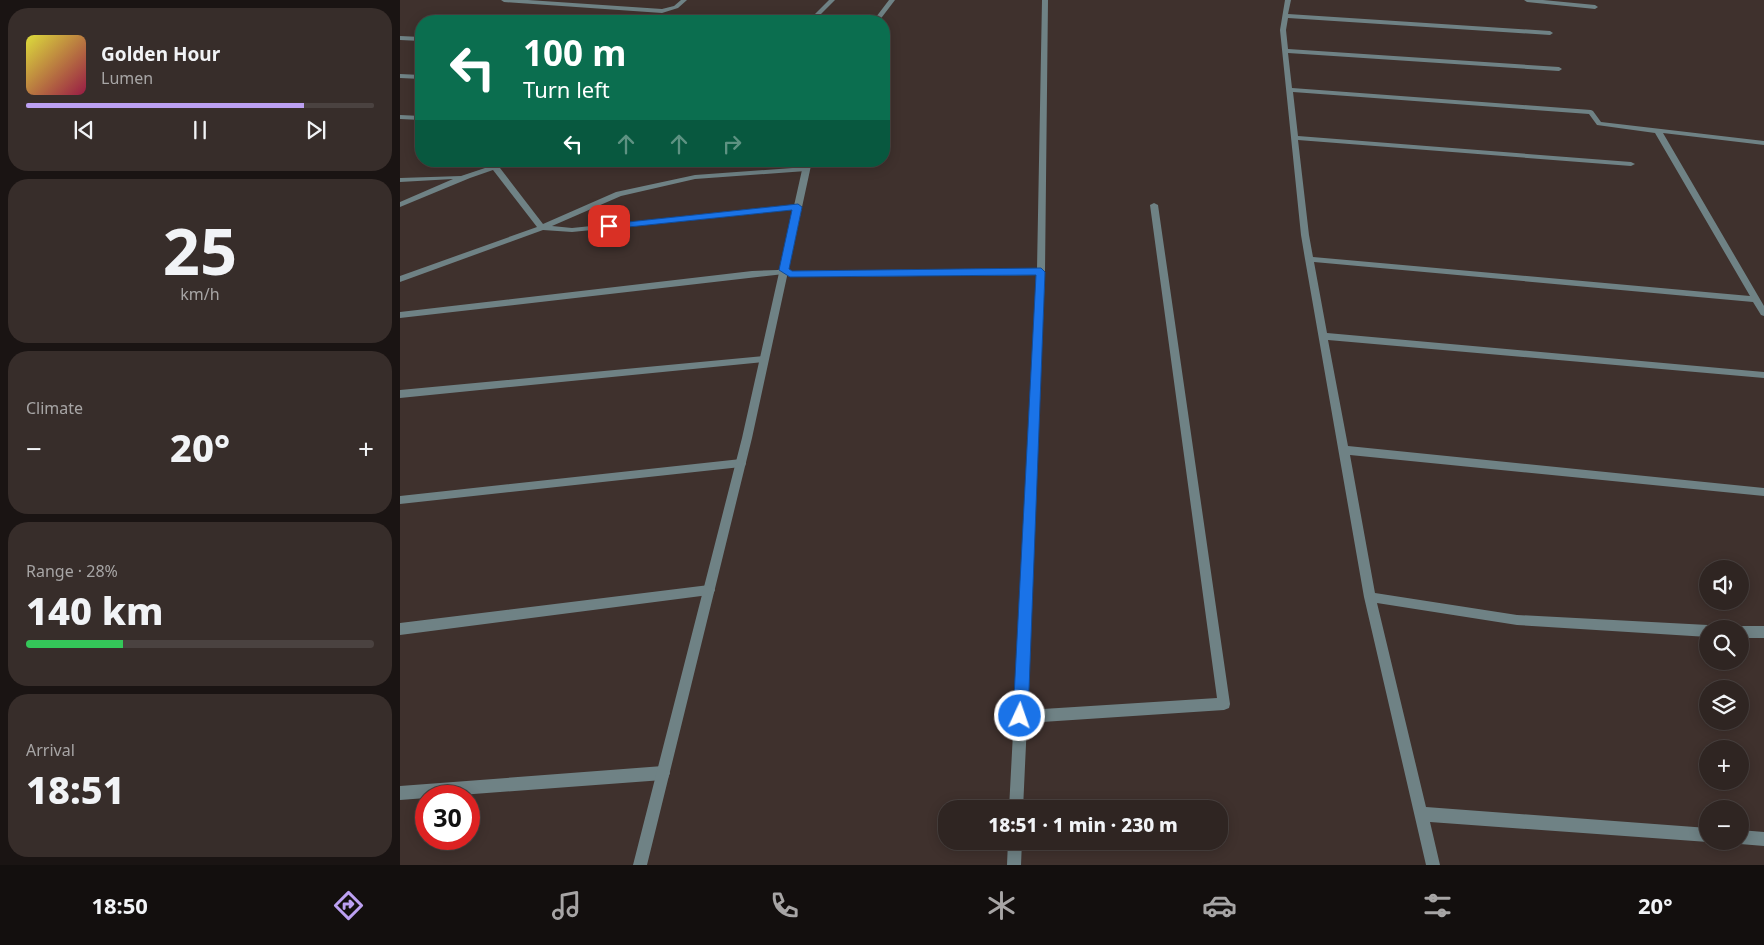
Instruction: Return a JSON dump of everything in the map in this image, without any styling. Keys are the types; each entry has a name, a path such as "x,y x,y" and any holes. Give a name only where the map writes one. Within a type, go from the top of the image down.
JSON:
{"street":[{"path":"504,0 543,1 661,13 684,0"},
{"path":"817,15 832,0"},
{"path":"881,15 892,0"},
{"path":"1016,800 1041,272 1045,0"},
{"path":"1288,0 1283,30 1310,259 1370,597 1433,865"},
{"path":"1527,0 1595,7"},
{"path":"1286,16 1550,33"},
{"path":"400,38 415,39"},
{"path":"1286,51 1559,69"},
{"path":"400,76 415,77"},
{"path":"1290,90 1591,112 1599,124 1764,143"},
{"path":"400,117 415,118"},
{"path":"1658,131 1764,313"},
{"path":"1295,138 1631,164"},
{"path":"400,205 467,176 495,167 542,228 572,230 798,207"},
{"path":"400,278 542,228 619,194 695,178 790,167"},
{"path":"640,865 741,463 807,167"},
{"path":"400,180 467,176"},
{"path":"1020,716 1224,704 1154,205"},
{"path":"1310,259 1756,299"},
{"path":"784,270 790,274 1041,272"},
{"path":"400,315 752,274 780,273 784,270"},
{"path":"1323,336 1764,376"},
{"path":"400,394 764,359"},
{"path":"1344,450 1764,492"},
{"path":"400,500 741,463"},
{"path":"400,629 709,590"},
{"path":"1370,597 1517,620 1699,630"},
{"path":"1749,632 1764,632"},
{"path":"400,792 663,773"},
{"path":"1421,814 1699,834"},
{"path":"1749,838 1764,839"},
{"path":"1014,865 1015,850"}],"route":[{"path":"609,226 798,207 784,270 790,274 1041,272 1020,716"}]}
